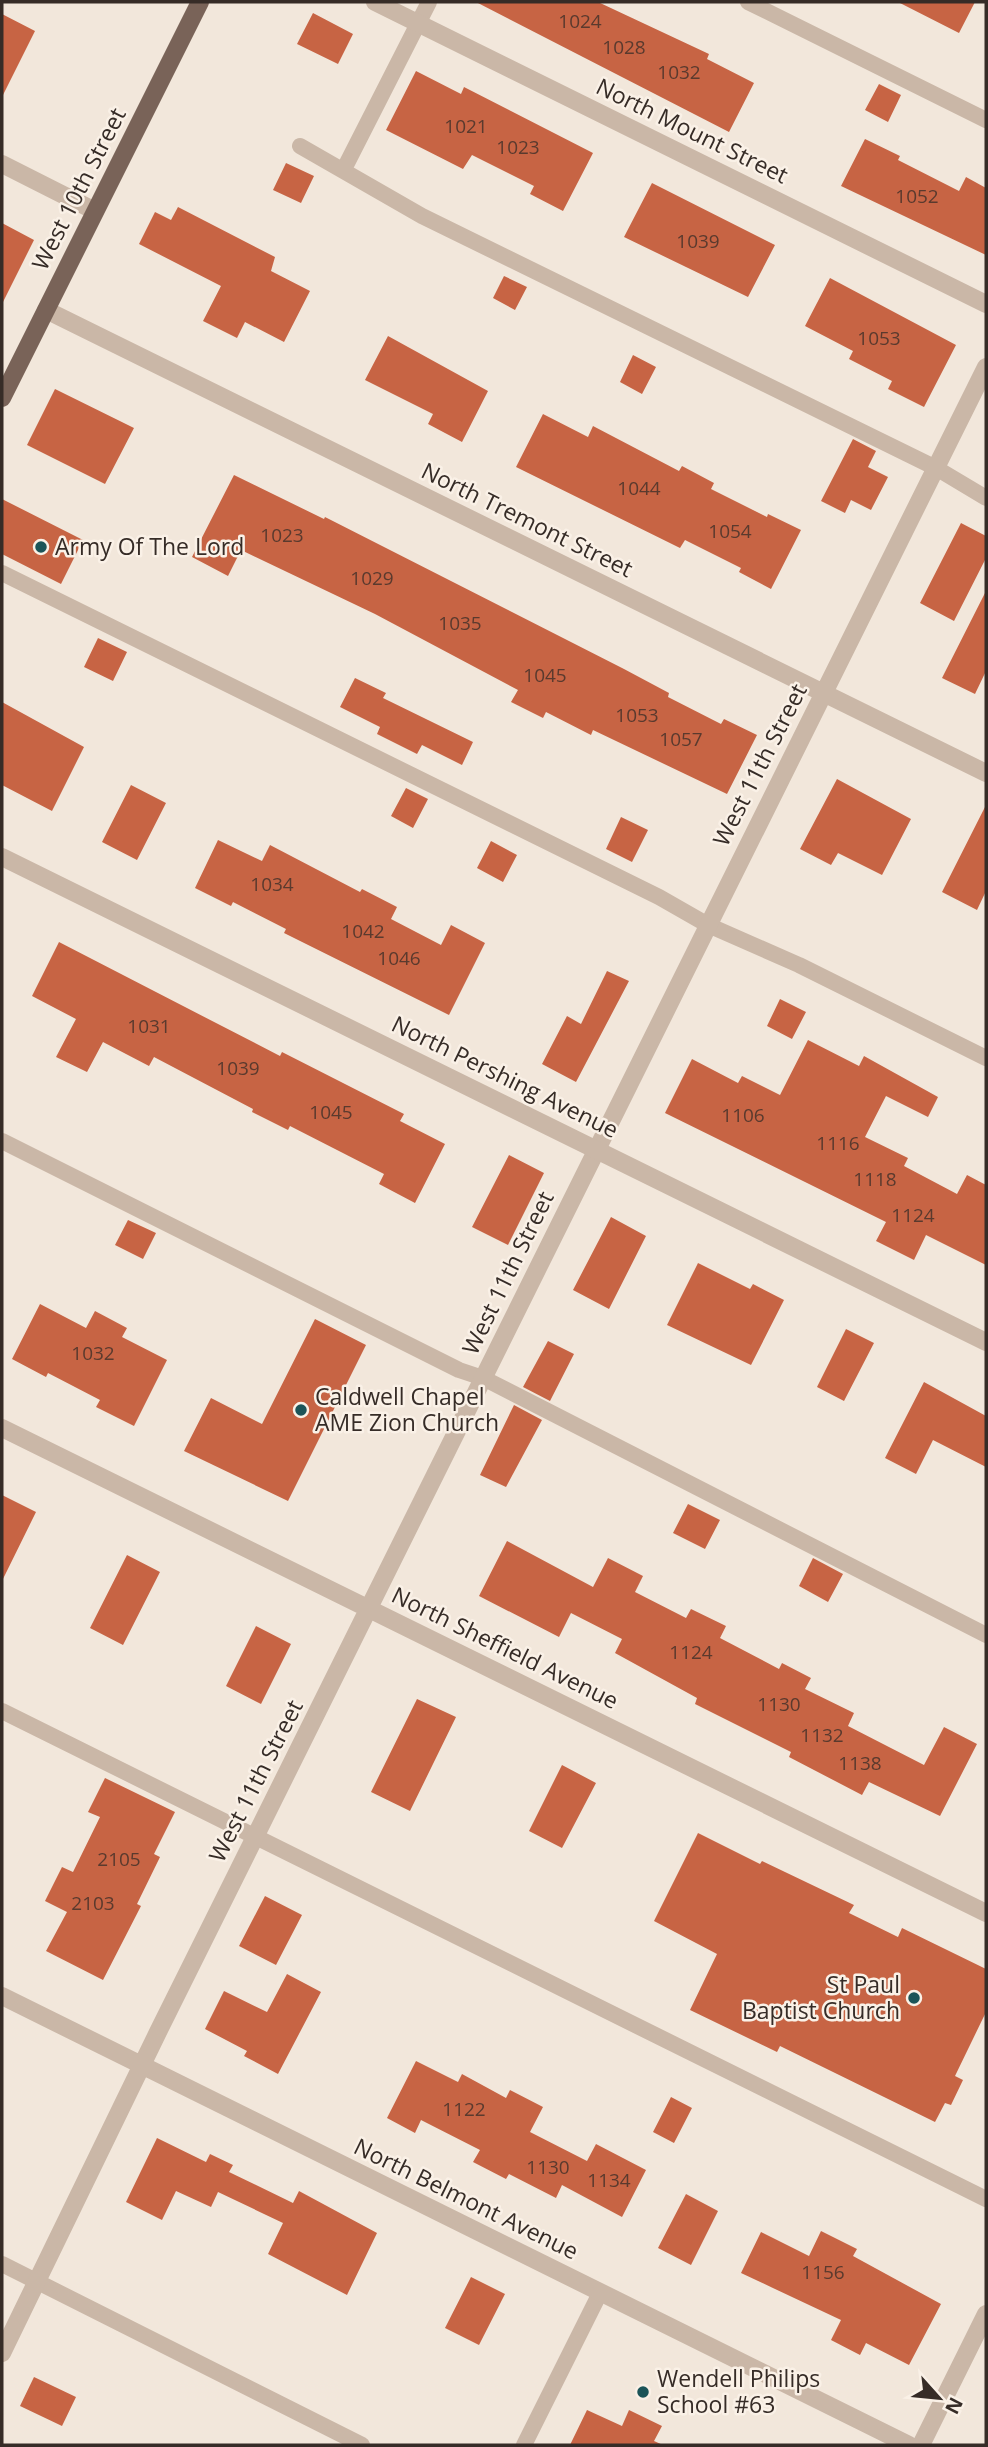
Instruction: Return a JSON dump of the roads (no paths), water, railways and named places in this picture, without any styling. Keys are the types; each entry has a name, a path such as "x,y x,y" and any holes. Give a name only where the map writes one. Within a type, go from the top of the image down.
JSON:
{"main road":[{"name":"West 10th Street","path":"2,398 200,2"}],"street":[{"name":"North Mount Street","path":"375,2 986,304"},
{"path":"2,164 95,211"},
{"name":"North Tremont Street","path":"46,310 986,773"},
{"name":"West 11th Street","path":"2,2353 141,2065 986,367"},
{"name":"North Pershing Avenue","path":"2,857 986,1342"},
{"name":"North Sheffield Avenue","path":"2,1428 986,1913"},
{"name":"North Belmont Avenue","path":"2,1996 909,2445"},
{"path":"909,2445 986,2314"}],"lane":[{"path":"344,170 429,2"},
{"path":"748,2 986,120"},
{"path":"300,146 422,216 936,468 986,498"},
{"path":"2,573 659,897 708,925 799,965 986,1058"},
{"path":"2,1141 459,1370 483,1378 986,1635"},
{"path":"2,1711 986,2199"},
{"path":"2,2264 362,2445"},
{"path":"524,2445 600,2292"}],"place":[{"name":"Army Of The Lord","path":"41,547"},
{"name":"Caldwell Chapel AME Zion Church","path":"301,1410"},
{"name":"St Paul Baptist Church","path":"914,1998"},
{"name":"Wendell Philips School #63","path":"643,2392"}]}
